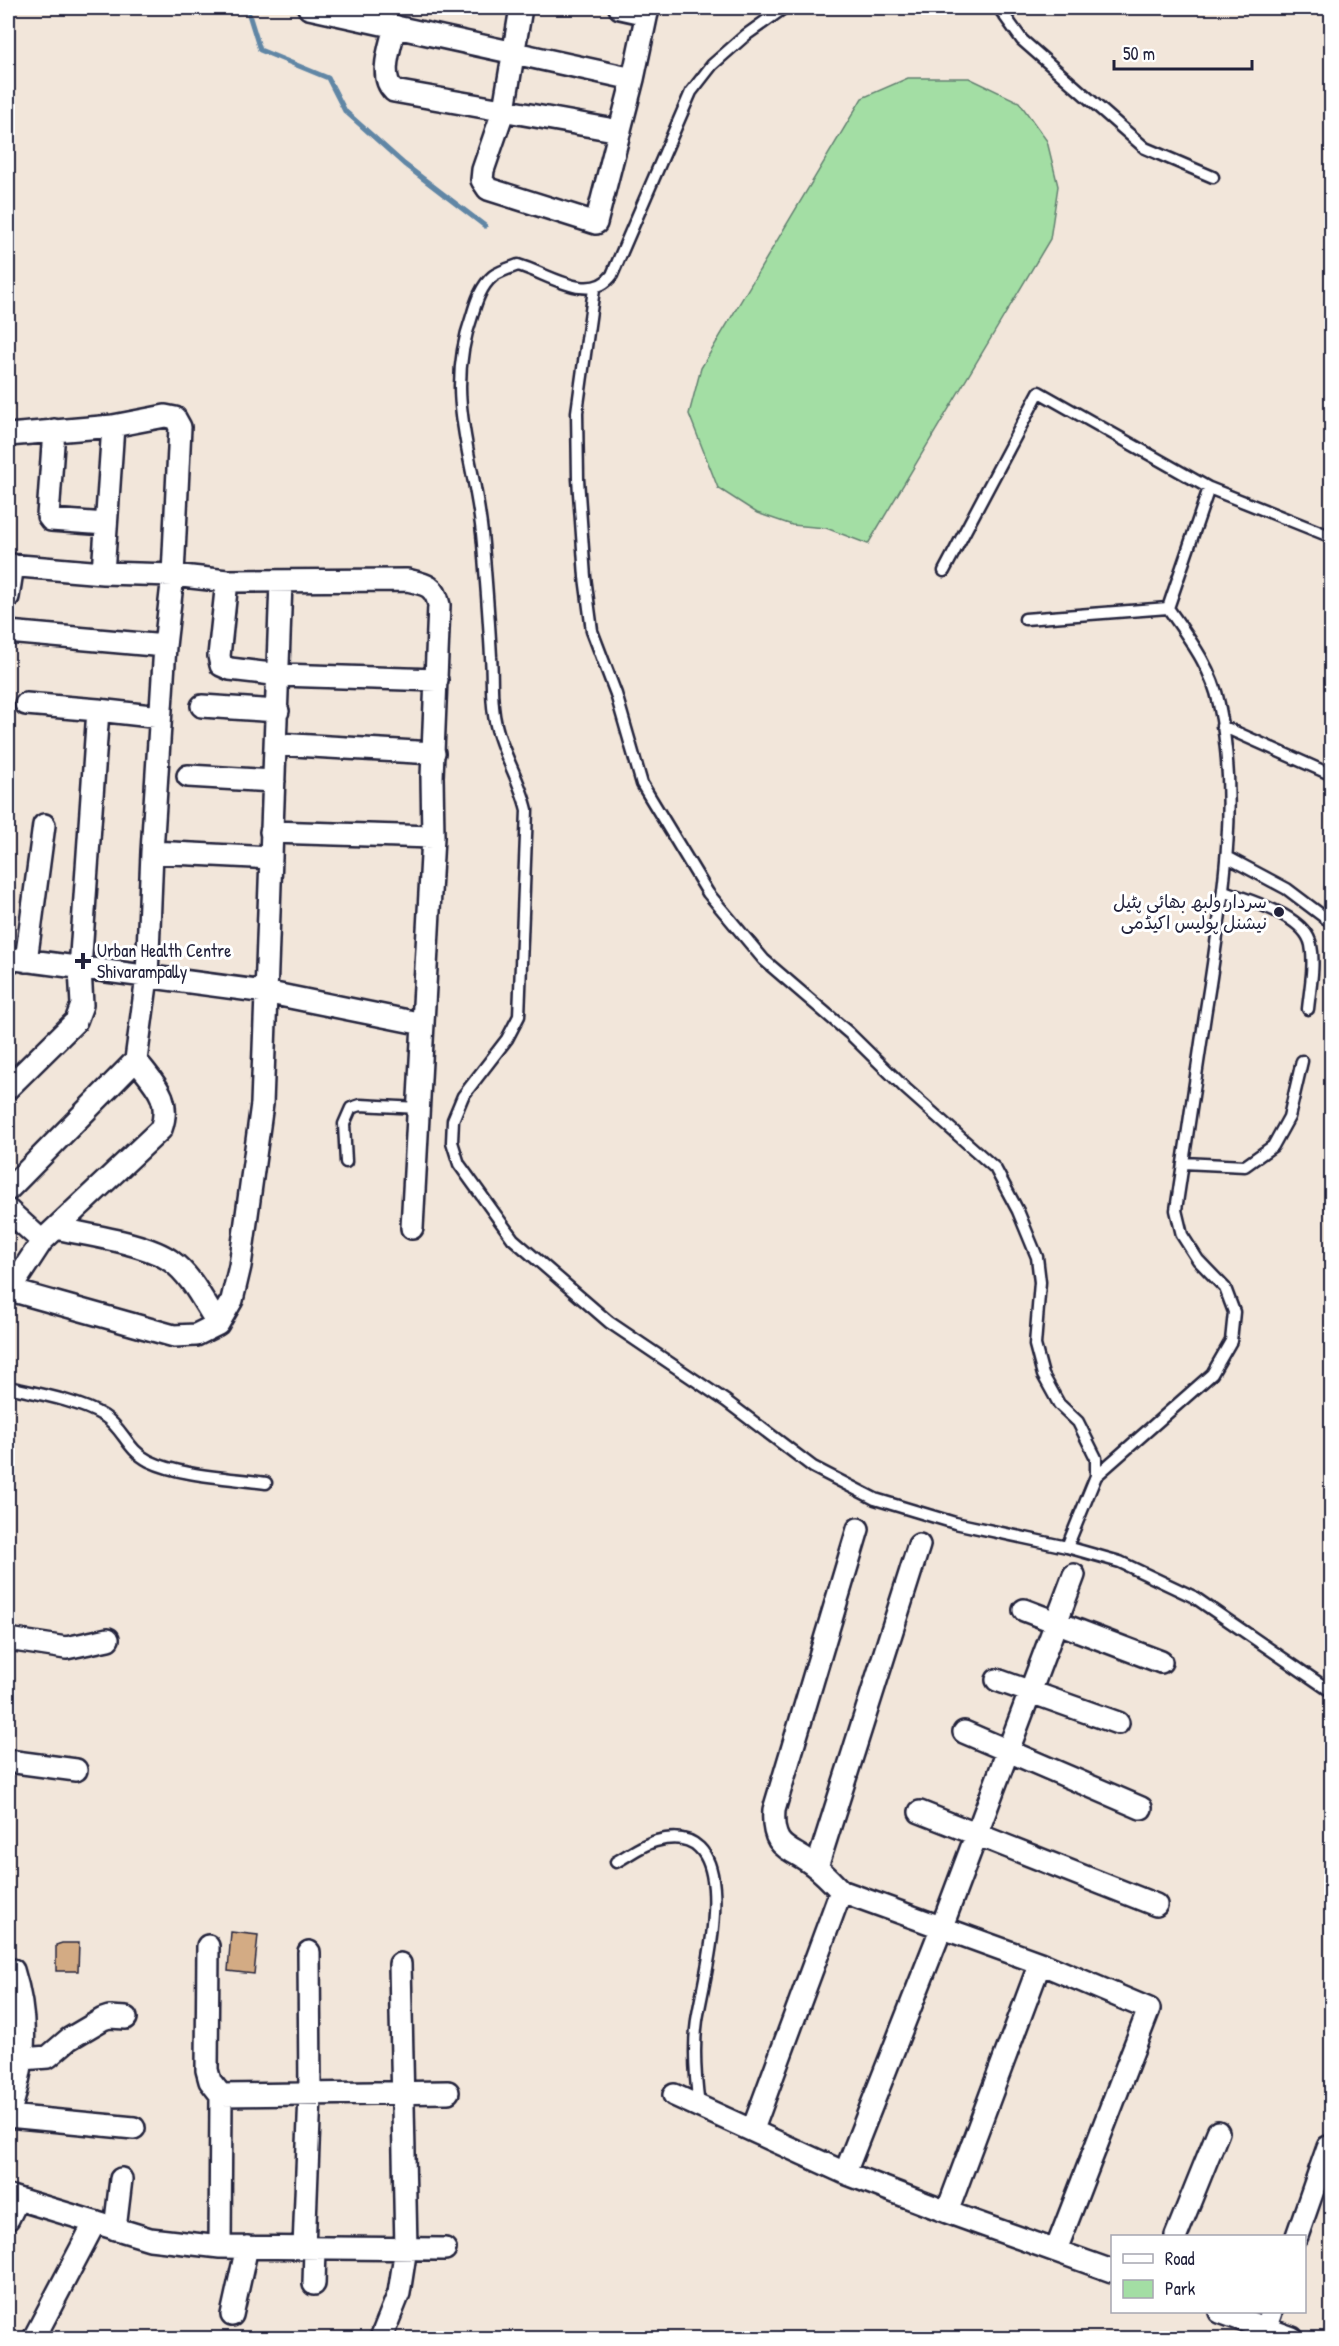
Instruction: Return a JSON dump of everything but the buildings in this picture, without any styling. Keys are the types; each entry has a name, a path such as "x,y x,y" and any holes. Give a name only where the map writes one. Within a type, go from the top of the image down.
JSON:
{"street":[{"path":"309,8 633,79"},
{"path":"521,8 504,109 483,170 482,180 488,189 596,223 633,79 647,11 620,8"},
{"path":"395,26 386,73 387,84 394,91 620,131"},
{"path":"8,435 112,426 165,416 175,418 180,427 173,574 160,717 147,977 136,1060 8,1190"},
{"path":"103,573 112,426"},
{"path":"54,430 48,516 51,520 106,524"},
{"path":"8,597 10,565 103,573 173,574 227,581 407,580 430,586 437,593 439,605 433,837 412,1228"},
{"path":"227,581 219,656 221,665 230,669 279,675 437,680"},
{"path":"136,1060 163,1097 166,1113 161,1128 49,1235 8,1291 174,1336 196,1335 218,1324 232,1300 240,1266 262,1104 281,582"},
{"path":"8,632 165,646"},
{"path":"26,704 160,717"},
{"path":"202,706 278,711"},
{"path":"8,1088 76,1021 82,1005 80,969 98,710"},
{"path":"276,744 434,753"},
{"path":"188,776 274,781"},
{"path":"44,825 17,960 265,992 423,1024"},
{"path":"271,832 433,837"},
{"path":"152,852 271,858"},
{"path":"8,1210 49,1235 144,1249 170,1260 186,1275 218,1324"},
{"path":"858,1529 774,1810 773,1827 778,1843 817,1867 841,1891 1040,1964 1149,2009 1056,2250"},
{"path":"817,1867 919,1545"},
{"path":"845,2173 941,1929 1074,1575"},
{"path":"1024,1610 1161,1662"},
{"path":"8,1639 66,1648 108,1639"},
{"path":"997,1680 1118,1723"},
{"path":"964,1732 1007,1753 1142,1808"},
{"path":"8,1761 76,1770"},
{"path":"920,1812 1156,1905"},
{"path":"753,2129 841,1891"},
{"path":"208,1946 207,2070 210,2081 221,2095 220,2247"},
{"path":"309,1952 310,2248 314,2284"},
{"path":"381,2338 399,2293 406,2248 400,1964"},
{"path":"947,2212 1040,1964"},
{"path":"14,1970 23,2001 25,2050 8,2117 134,2128"},
{"path":"22,2059 48,2057 69,2039 103,2019 126,2018"},
{"path":"221,2095 448,2092"},
{"path":"674,2095 753,2129 845,2173 1111,2270"},
{"path":"1176,2235 1218,2132"},
{"path":"1297,2235 1328,2147"},
{"path":"115,2229 121,2179"},
{"path":"8,2219 13,2198 150,2239 220,2247 445,2249"},
{"path":"34,2338 95,2222"},
{"path":"232,2315 248,2247"},
{"path":"1226,2313 1268,2320 1292,2338"}],"lane":[{"path":"784,8 746,35 712,65 691,92 612,275 604,285 594,289 576,287 518,265 494,276 479,295 467,328 461,357 458,391 462,430 476,487 483,540 492,660 491,697 496,726 522,789 526,810 522,990 519,1016 507,1039 463,1096 453,1120 452,1142 459,1164 513,1239 609,1322 726,1401 813,1467 875,1499 955,1524 1067,1546 1120,1562 1194,1597 1332,1692"},
{"path":"999,8 1022,40 1145,148 1213,177"},
{"path":"594,289 577,412 578,479 585,576 592,631 616,694 642,784 708,894 764,960 849,1033 906,1089 996,1168 1037,1257 1040,1282 1035,1345 1043,1375 1059,1404 1078,1422 1087,1436 1096,1458 1096,1476 1067,1546"},
{"path":"944,571 1039,392 1209,488 1332,537"},
{"path":"1168,608 1209,488"},
{"path":"1096,1476 1212,1374 1231,1341 1234,1312 1225,1288 1198,1260 1182,1235 1176,1210 1224,891 1230,829 1219,702 1197,649 1168,608"},
{"path":"1025,619 1168,608"},
{"path":"1222,726 1332,775"},
{"path":"1227,857 1287,889 1332,923"},
{"path":"1224,891 1284,915 1300,926 1311,942 1308,1009"},
{"path":"1183,1163 1245,1166 1273,1146 1289,1117 1302,1061"},
{"path":"346,1162 345,1124 351,1108 360,1105 419,1108"},
{"path":"8,1387 56,1398 104,1416 119,1431 130,1449 150,1461 175,1469 266,1483"},
{"path":"616,1862 654,1841 676,1838 691,1842 708,1858 716,1884 713,1924 697,2022 694,2067 699,2106"}],"green space":[{"path":"908,78 969,78 1019,102 1047,141 1058,186 1050,239 868,544 826,528 792,525 757,513 718,488 689,414 701,368 862,98"}],"waterway":[{"path":"247,8 260,50 328,78 345,111 404,164 485,226"}],"place":[{"name":"سردار ولبھ بھائی پٹیل نیشنل پولیس اکیڈمی","path":"1279,912"},
{"name":"Urban Health Centre Shivarampally","path":"83,961"}]}
